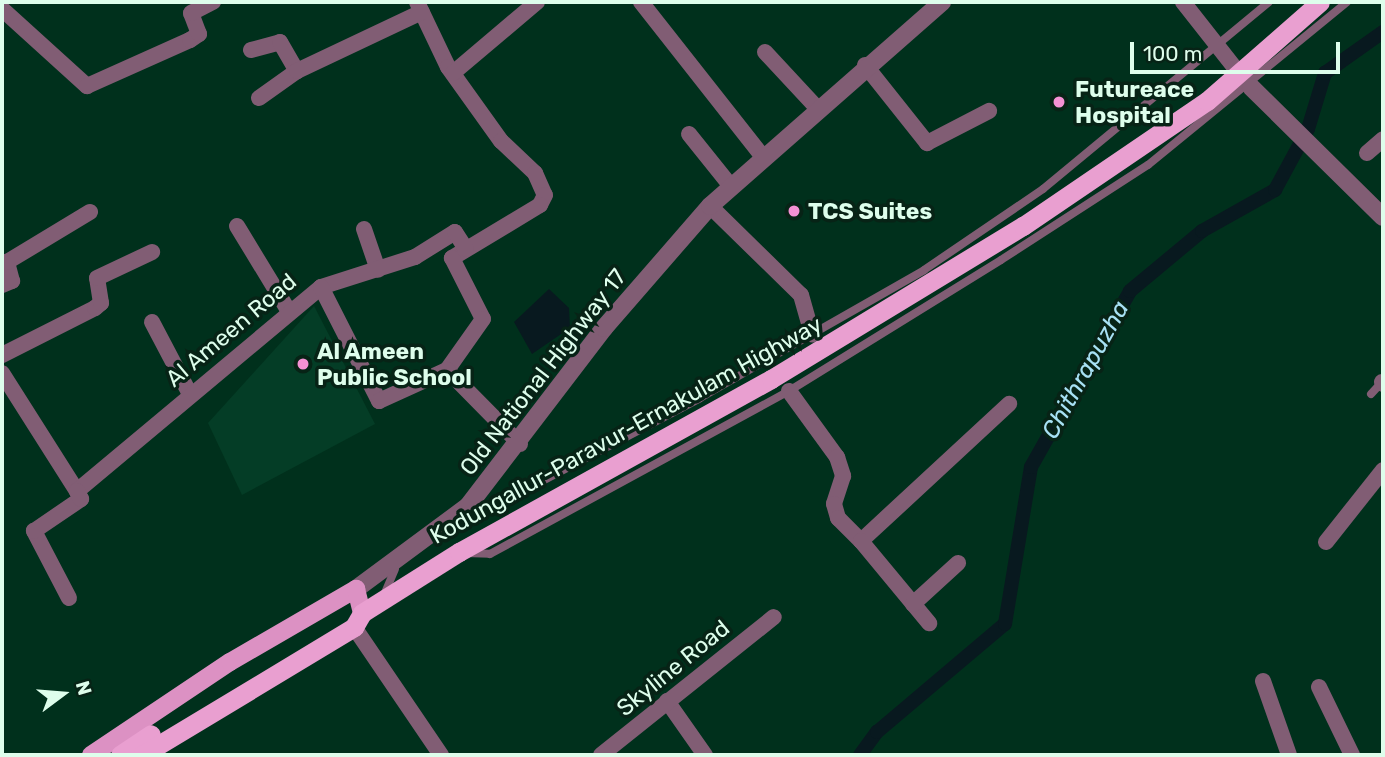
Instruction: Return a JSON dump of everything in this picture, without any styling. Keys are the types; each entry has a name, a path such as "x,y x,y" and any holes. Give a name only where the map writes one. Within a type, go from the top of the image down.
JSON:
{"highway":[{"name":"Kodungallur-Paravur-Ernakulam Highway","path":"142,755 358,620 383,600 459,552 916,293 1207,102 1320,2"},
{"name":"Kodungallur-Paravur-Ernakulam Highway","path":"121,755 348,615 358,620"}],"main road":[{"path":"356,589 358,620"},
{"name":"Old National Highway 17","path":"91,755 230,662 356,589"}],"street":[{"path":"2,9 87,86 190,40 199,34 191,13 213,2"},
{"path":"453,73 537,2"},
{"path":"641,2 762,156"},
{"name":"Old National Highway 17","path":"356,589 468,506 520,444 604,328 730,185 865,65 942,2"},
{"path":"1183,2 1214,48 1383,218"},
{"path":"259,98 298,71 419,7 453,73 501,141 534,173 545,195 540,205 452,258 484,319 447,370 520,444"},
{"path":"251,50 280,42 298,71"},
{"path":"765,52 817,108"},
{"path":"865,65 928,143 989,111"},
{"path":"690,134 730,185"},
{"path":"1367,153 1383,139"},
{"path":"710,206 802,295 812,334"},
{"path":"2,285 12,281 7,262 90,212"},
{"path":"237,226 288,310"},
{"path":"364,229 378,270"},
{"path":"321,287 378,270 456,232 466,249"},
{"path":"2,355 95,308 101,303 97,278 152,252"},
{"name":"Al Ameen Road","path":"69,598 34,531 80,499 77,491 288,310 321,287 379,401 447,370"},
{"path":"152,322 190,394"},
{"path":"2,373 77,491"},
{"path":"789,391 837,457 843,475 834,504 838,518 861,541 929,623"},
{"path":"861,541 1009,404"},
{"path":"1326,542 1383,470"},
{"path":"913,604 958,563"},
{"name":"Skyline Road","path":"601,755 774,617"},
{"path":"358,620 441,755"},
{"path":"1263,681 1289,755"},
{"path":"1319,687 1352,755"},
{"path":"667,701 705,755"}],"lane":[{"path":"383,600 389,574 448,530 812,334 925,270 1043,189 1269,2"},
{"path":"459,552 490,554 789,391 1094,202 1251,87 1347,2"}],"shaded area":[{"path":"549,289 569,308 570,328 532,354 514,322"},
{"name":"Al Ameen Public School","path":"314,306 375,424 242,495 208,423"}],"waterway":[{"name":"Chithrapuzha","path":"860,755 877,732 1005,624 1031,467 1130,291 1202,231 1275,190 1308,129 1325,73 1383,32"}],"place":[{"name":"Futureace Hospital","path":"1059,102"},
{"name":"TCS Suites","path":"794,211"},
{"name":"Al Ameen Public School","path":"303,364"}]}
